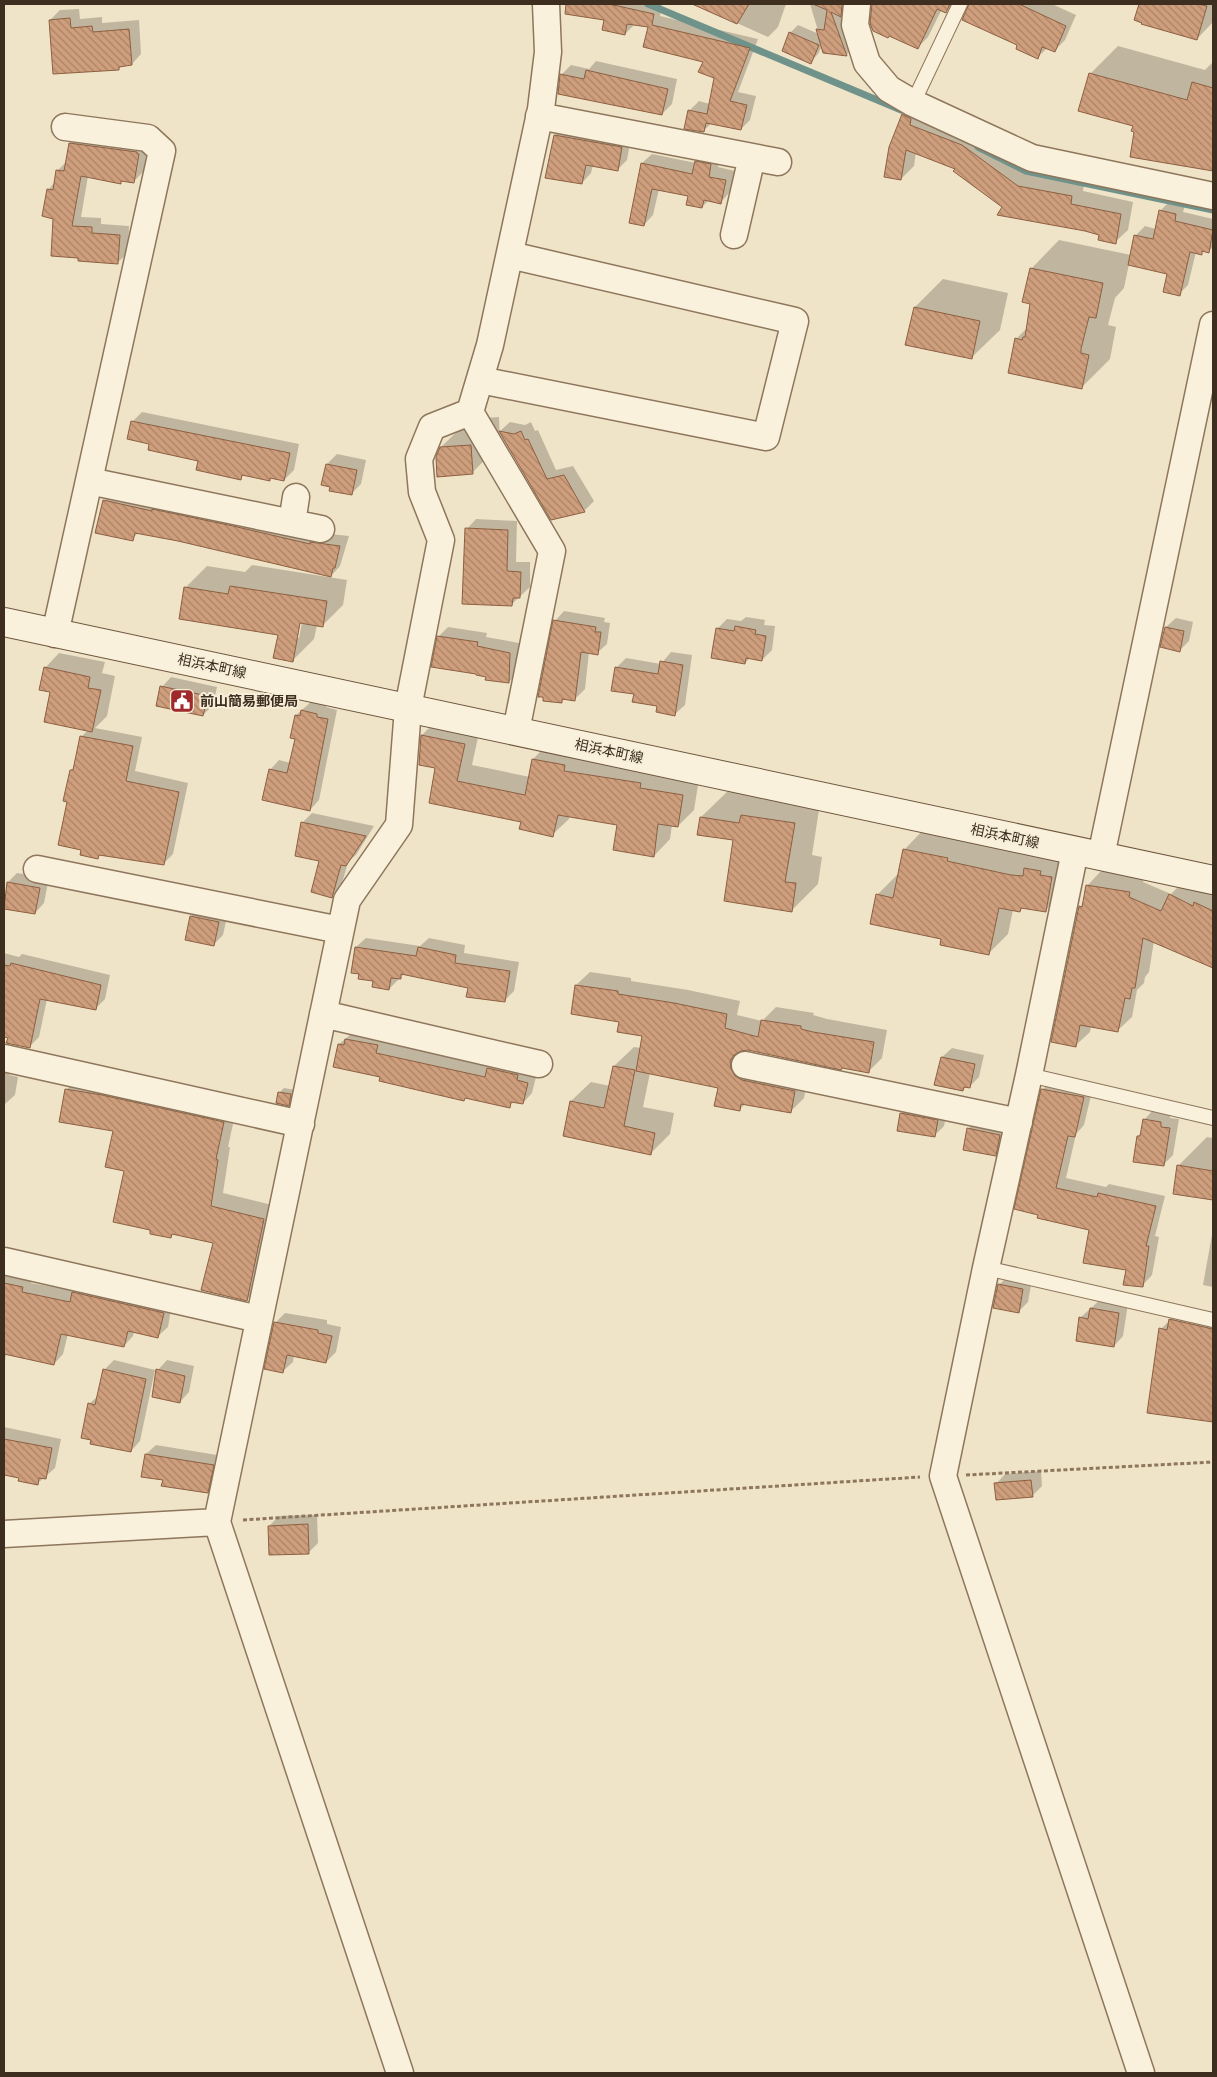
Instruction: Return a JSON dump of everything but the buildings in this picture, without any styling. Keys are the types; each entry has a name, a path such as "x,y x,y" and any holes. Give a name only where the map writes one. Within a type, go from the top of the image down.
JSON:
{"main road":[{"name":"相浜本町線","path":"4,622 1213,880"}],"street":[{"path":"516,731 552,551 470,412 490,345 540,116 548,52 546,4"},
{"path":"857,4 855,26 867,63 889,89 913,103 1032,158 1213,196"},
{"path":"540,116 778,162"},
{"path":"55,634 162,151 148,138 65,126"},
{"path":"734,235 752,157"},
{"path":"480,380 766,437 795,321 510,254"},
{"path":"1141,2073 943,1476 986,1268 1029,1075 1088,854 1213,325"},
{"path":"400,2073 217,1522 347,900 399,825 408,708 441,540 422,492 420,459 432,427 470,412"},
{"path":"89,481 320,529"},
{"path":"292,523 296,497"},
{"path":"37,869 340,930"},
{"path":"323,1014 539,1064"},
{"path":"4,1058 301,1124"},
{"path":"745,1065 1018,1122"},
{"path":"4,1262 259,1319"},
{"path":"4,1534 217,1522"}],"lane":[{"path":"913,103 960,4"},
{"path":"1029,1075 1213,1118"},
{"path":"986,1268 1213,1320"}],"path":[{"path":"217,1522 943,1476 1213,1462"}],"waterway":[{"path":"648,4 901,110"},
{"path":"978,147 1026,171 1213,210"}],"place":[{"name":"前山簡易郵便局","path":"182,701"}]}
